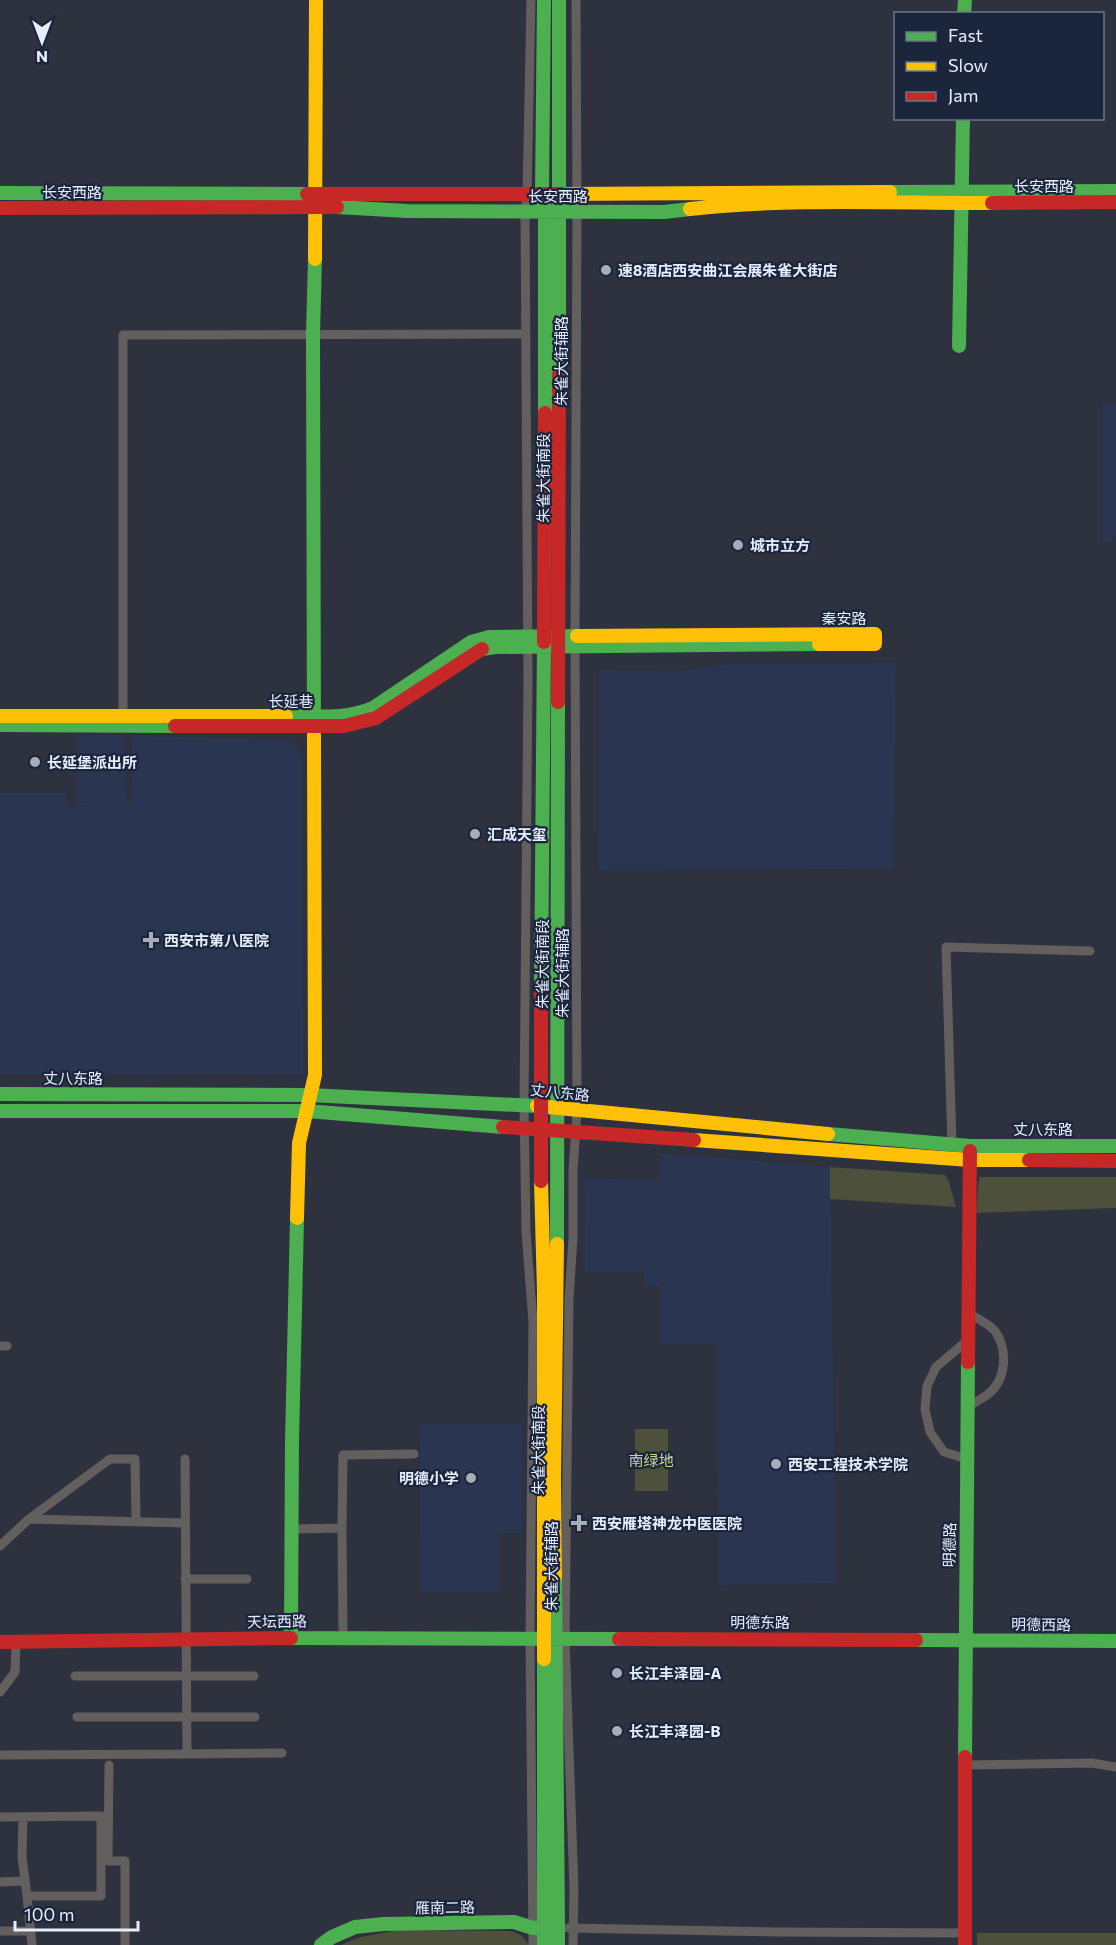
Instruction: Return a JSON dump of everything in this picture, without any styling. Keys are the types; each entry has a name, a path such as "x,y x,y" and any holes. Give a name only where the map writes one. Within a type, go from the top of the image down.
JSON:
{"main road":[{"path":"291,1638 298,1143 308,1095 315,1075 316,0"},
{"name":"朱雀大街南段","path":"544,0 542,193 551,211 560,641 558,1109 545,1928"},
{"name":"朱雀大街南段","path":"548,1638 540,1107 551,211 560,192 559,0"},
{"path":"959,346 963,120"},
{"name":"长安西路","path":"0,193 316,202 407,211 664,212 718,206 824,201 1116,191"},
{"name":"长安西路","path":"0,208 316,202 560,192 962,197 1116,202"},
{"name":"秦安路","path":"560,641 875,644 875,634 575,641"},
{"name":"长延巷","path":"0,716 315,722 344,726 376,718 481,649 528,641 560,641"},
{"name":"长延巷","path":"0,725 315,722"},
{"name":"丈八东路","path":"0,1094 308,1095 525,1105 970,1146 1116,1146"},
{"name":"丈八东路","path":"0,1111 306,1111 525,1129 970,1160 1116,1161"},
{"name":"明德路","path":"964,1939 970,1146"},
{"name":"天坛西路","path":"0,1642 291,1638 548,1638"},
{"name":"明德东路","path":"548,1638 965,1640"},
{"name":"明德西路","path":"965,1640 1116,1641"},
{"name":"雁南二路","path":"321,1945 333,1936 355,1927 383,1924 514,1922 545,1928"},
{"path":"544,1945 545,1928"},
{"path":"545,1928 558,1945"}],"street":[{"name":"朱雀大街辅路","path":"531,0 525,212 528,641 526,1232 548,1638 574,1889 573,1945"},
{"name":"朱雀大街辅路","path":"533,1945 545,1928 548,1638 573,1238 573,1171 578,1111 575,641 576,0"},
{"path":"123,717 123,335 525,334"},
{"path":"952,1144 946,947 1090,951"},
{"path":"967,1407 989,1394 1001,1377 1004,1362 1003,1347 994,1330 968,1312"},
{"path":"967,1459 944,1452 930,1432 925,1409 927,1386 936,1367 968,1340"},
{"path":"343,1632 343,1455 414,1454"},
{"path":"0,1546 29,1519 110,1459 135,1459 136,1521"},
{"path":"185,1459 187,1754"},
{"path":"29,1519 185,1522"},
{"path":"291,1529 342,1528"},
{"path":"185,1579 247,1579"},
{"path":"0,1692 15,1672 16,1642"},
{"path":"75,1676 254,1676"},
{"path":"77,1717 255,1717"},
{"path":"0,1755 282,1753"},
{"path":"965,1764 1092,1763 1116,1767"},
{"path":"109,1765 108,1861 125,1861 125,1945"},
{"path":"0,1817 101,1816 101,1896 27,1896"},
{"path":"23,1817 22,1857 32,1945"},
{"path":"0,1882 25,1881"},
{"name":"雁南二路","path":"545,1928 778,1932 964,1939"},
{"path":"0,1931 31,1931"}],"shaded area":[{"path":"1103,404 1116,404 1116,534 1114,542 1103,543"},
{"path":"896,663 893,869 598,870 599,670 682,671 730,664"},
{"name":"西安市第八医院","path":"77,734 125,735 126,805 131,804 132,736 289,739 302,755 303,1074 0,1074 0,793 66,793 66,806 116,805 77,805"},
{"name":"西安工程技术学院","path":"659,1153 830,1167 836,1583 718,1585 717,1344 659,1344 659,1286 644,1285 643,1272 585,1272 584,1178 659,1180"},
{"name":"明德小学","path":"420,1424 522,1424 523,1533 499,1533 499,1592 419,1592"}],"green space":[{"path":"830,1167 945,1175 956,1207 830,1199"},
{"path":"979,1177 1116,1177 1116,1208 976,1213"},
{"name":"南绿地","path":"635,1429 668,1429 668,1491 635,1491"},
{"path":"398,1930 512,1931 522,1936 529,1945 341,1945 361,1937"},
{"path":"977,1933 1116,1933 1116,1945 977,1945"}],"traffic: fast":[{"path":"544,0 542,193 545,211 545,413"},
{"path":"559,0 559,374"},
{"path":"964,12 965,0"},
{"path":"959,346 963,120"},
{"path":"890,192 1116,191"},
{"path":"0,193 307,194"},
{"path":"337,207 407,211 664,212 690,209"},
{"path":"314,736 313,334 315,259"},
{"path":"286,716 341,716 363,712 373,708 471,642 489,637 577,636"},
{"path":"541,988 544,642"},
{"path":"482,649 495,647 819,644"},
{"path":"557,1244 558,702"},
{"path":"0,725 175,726"},
{"path":"0,1094 308,1095 537,1106"},
{"path":"0,1111 307,1111 503,1127"},
{"path":"828,1134 970,1146 1116,1146"},
{"path":"291,1638 297,1218"},
{"path":"965,1757 968,1362"},
{"path":"555,1577 558,1928"},
{"path":"291,1638 619,1639"},
{"path":"916,1640 1116,1641"},
{"path":"544,1659 544,1928"},
{"path":"321,1945 332,1937 355,1927 383,1924 514,1922 533,1928 558,1928 558,1945"},
{"path":"544,1928 544,1945"}],"traffic: slow":[{"path":"315,259 316,0"},
{"path":"562,194 890,192"},
{"path":"690,209 803,202 992,203"},
{"path":"577,636 875,634 875,644 819,644"},
{"path":"0,716 286,716"},
{"path":"297,1218 299,1143 315,1075 314,736"},
{"path":"537,1106 828,1134"},
{"path":"694,1140 970,1160 1029,1160"},
{"path":"541,1181 544,1292 544,1659"},
{"path":"555,1577 557,1244"}],"traffic: jam":[{"path":"307,194 562,194"},
{"path":"992,203 1116,202"},
{"path":"0,208 337,207"},
{"path":"558,702 559,374"},
{"path":"544,642 545,413"},
{"path":"175,726 344,726 376,718 482,649"},
{"path":"541,988 541,1181"},
{"path":"503,1127 694,1140"},
{"path":"968,1362 970,1151"},
{"path":"1029,1160 1116,1161"},
{"path":"0,1642 291,1638"},
{"path":"619,1639 916,1640"},
{"path":"965,1757 965,1945"}],"place":[{"name":"速8酒店西安曲江会展朱雀大街店","path":"606,270"},
{"name":"城市立方","path":"738,545"},
{"name":"长延堡派出所","path":"35,762"},
{"name":"汇成天玺","path":"475,834"},
{"name":"西安市第八医院","path":"151,940"},
{"name":"西安工程技术学院","path":"776,1464"},
{"name":"明德小学","path":"471,1478"},
{"name":"西安雁塔神龙中医医院","path":"579,1523"},
{"name":"长江丰泽园-A","path":"617,1673"},
{"name":"长江丰泽园-B","path":"617,1731"}]}
